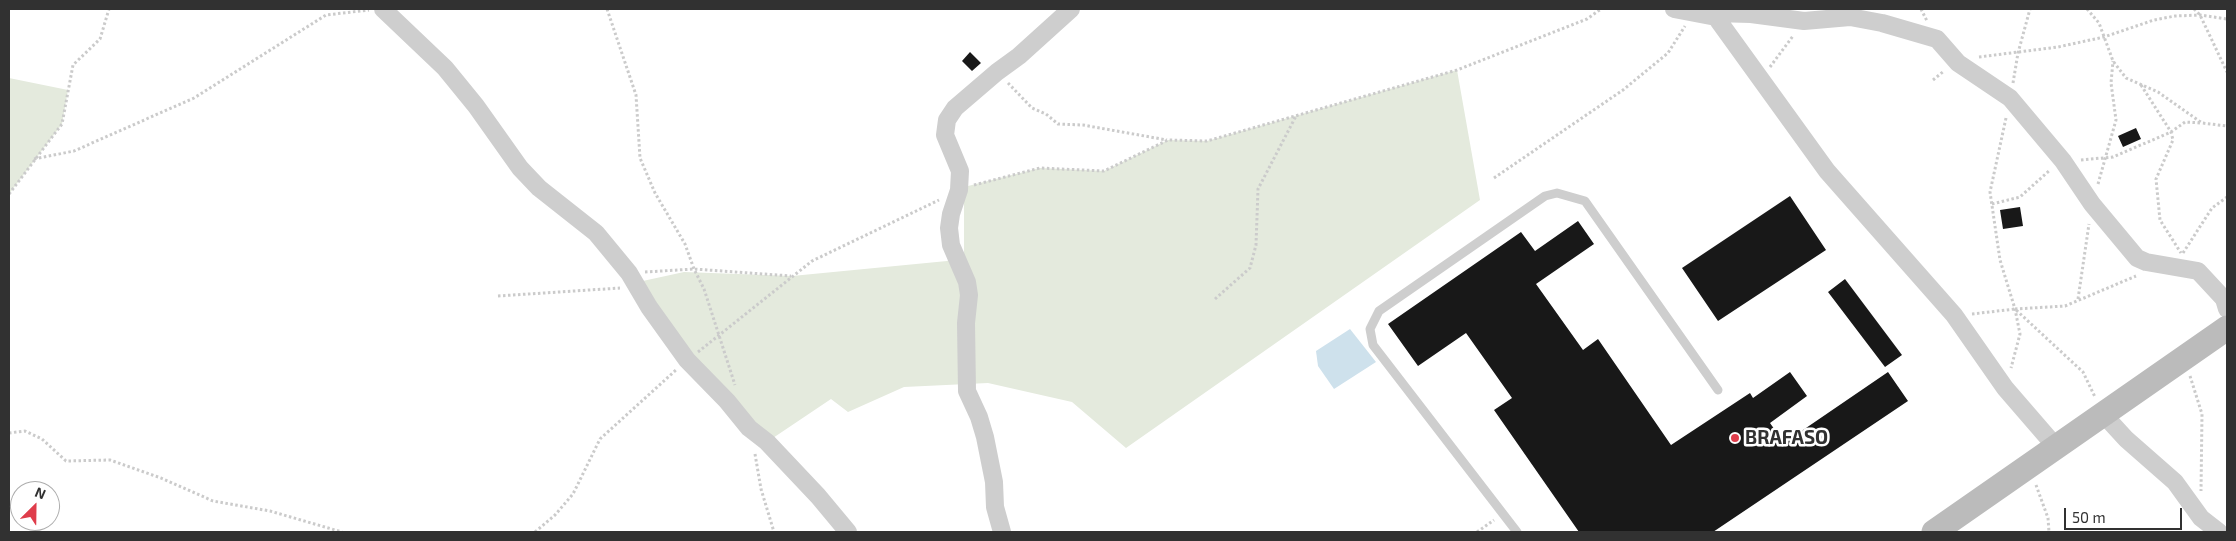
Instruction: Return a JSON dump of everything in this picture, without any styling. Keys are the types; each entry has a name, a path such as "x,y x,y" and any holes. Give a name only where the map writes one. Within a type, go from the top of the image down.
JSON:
{"street":[{"path":"383,9 444,68 476,106 520,168 539,188 596,233 633,280 687,360 727,401 749,428 767,442 789,465 848,532"},
{"path":"1002,532 995,507 994,482 985,437 979,417 967,391 966,324 969,295 967,282 951,245 950,228 951,214 959,190 960,171 945,134 947,120 955,108 1019,56 1071,9"},
{"path":"1674,9 1708,13 1751,14 1804,21 1850,17 1882,23 1937,39 1958,63 2010,98 2064,161 2092,204 2137,258 2146,262 2198,271 2224,299 2227,309"},
{"path":"1708,13 1761,80 1827,171 1954,316 2005,388 2056,447"},
{"path":"1940,530 2227,328"},
{"path":"2104,415 2126,440 2176,482 2201,518 2219,532"}],"lane":[{"path":"1517,532 1373,345 1370,329 1379,312 1545,196 1557,193 1585,201 1718,390"}],"path":[{"path":"9,194 62,124 73,66 100,39 109,9"},
{"path":"34,159 74,151 194,98 326,15 383,9"},
{"path":"607,9 636,95 640,158 655,193 685,244 704,290 738,394"},
{"path":"997,72 1032,108 1046,114 1058,124 1083,124 1168,140 1208,141 1457,70 1587,20 1601,9"},
{"path":"2005,388 2020,334 2015,309 2000,260 1990,192 2018,53 2030,9"},
{"path":"2087,9 2099,23 2113,61 2126,78 2158,92 2202,123"},
{"path":"2194,9 2200,15 2227,72"},
{"path":"1494,178 1623,90 1668,53 1708,13"},
{"path":"1933,80 1945,70 1965,59 2018,53 2104,37 2154,20 2175,16 2200,15 2227,19"},
{"path":"1761,80 1804,21"},
{"path":"2078,300 2084,247 2092,204 2116,120 2111,83 2113,61"},
{"path":"2141,85 2171,132 2173,140 2156,179 2160,220 2182,255 2188,269"},
{"path":"1215,299 1250,268 1256,245 1258,189 1296,116"},
{"path":"1992,204 2020,197 2064,161 2106,158 2171,132 2186,122 2227,126"},
{"path":"535,532 555,516 573,494 600,439 687,360 812,261 959,190 1040,168 1104,171 1168,140"},
{"path":"498,296 633,280 694,269 792,276"},
{"path":"1954,316 2015,309 2083,372 2104,415"},
{"path":"2188,356 2188,370 2202,414 2201,518"},
{"path":"749,428 761,489 774,532"},
{"path":"9,433 25,431 42,439 66,461 110,460 160,478 213,501 270,511 342,532"},
{"path":"2029,466 2048,518 2049,532"},
{"path":"1477,532 1503,514"}],"shaded area":[{"path":"1457,70 1480,200 1126,448 1072,402 988,383 904,387 848,412 831,399 767,442 629,284 684,272 792,276 947,261 964,253 964,187 1040,168 1104,171 1168,140 1207,141"},
{"path":"9,78 68,90 62,124 9,194"}],"water":[{"path":"1350,329 1376,362 1334,389 1318,366 1316,351"}],"building":[{"path":"970,52 981,63 972,71 962,61"},
{"path":"2136,128 2141,139 2123,147 2118,136"},
{"path":"1790,196 1826,250 1718,321 1682,268"},
{"path":"2020,207 2023,226 2003,229 2000,210"},
{"path":"1578,221 1594,244 1536,284 1583,350 1598,339 1671,445 1750,393 1753,398 1790,372 1807,396 1770,423 1784,443 1888,372 1908,401 1713,532 1579,532 1494,410 1512,398 1466,333 1418,366 1388,324 1521,232 1535,251"},
{"path":"1845,279 1902,355 1885,367 1828,292"}],"place":[{"name":"BRAFASO","path":"1735,438"}]}
